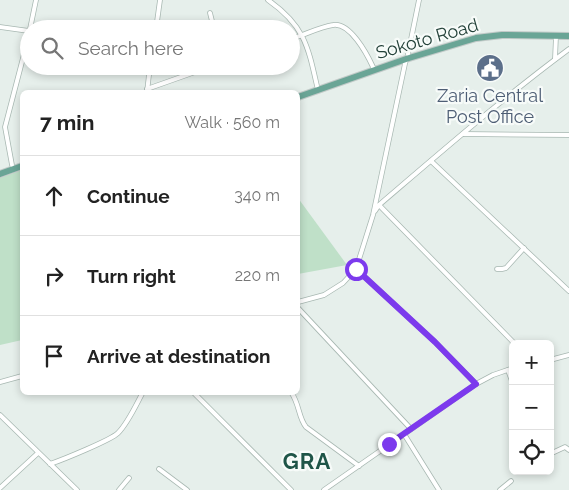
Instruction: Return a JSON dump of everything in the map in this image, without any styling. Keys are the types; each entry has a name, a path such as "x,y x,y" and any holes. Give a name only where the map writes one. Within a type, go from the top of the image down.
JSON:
{"main road":[{"name":"Sokoto Road","path":"300,96 465,36 485,32 519,31 569,34"},
{"name":"Sokoto Road","path":"300,92 373,66 476,38 502,35 556,36 569,34"},
{"path":"0,170 20,163"},
{"path":"0,174 20,167"}],"street":[{"path":"32,20 36,0"},
{"path":"157,20 160,0"},
{"path":"268,0 291,20"},
{"path":"300,301 324,295 343,283 356,269 372,215 419,0"},
{"path":"210,13 212,20"},
{"path":"302,35 334,25 341,26 359,42 373,66"},
{"path":"0,27 20,31"},
{"path":"300,32 307,43 317,86"},
{"path":"555,59 556,36"},
{"path":"372,215 379,205 569,48"},
{"path":"12,165 5,132 20,68"},
{"path":"147,90 149,75"},
{"path":"150,90 189,75"},
{"path":"0,124 6,123"},
{"path":"463,134 569,135"},
{"path":"431,161 569,291"},
{"path":"379,205 511,340"},
{"path":"497,269 502,270 506,268 524,248"},
{"path":"356,269 435,342 476,384"},
{"path":"300,310 411,429"},
{"path":"554,359 569,355"},
{"path":"324,490 476,384 509,369"},
{"path":"0,382 20,377"},
{"path":"50,464 114,436 122,428 141,395"},
{"path":"196,395 291,490"},
{"path":"293,395 297,402 301,420 306,427 359,466"},
{"path":"0,414 77,490"},
{"path":"404,434 439,490"},
{"path":"554,452 565,447 569,450"},
{"path":"0,488 38,453"},
{"path":"159,468 187,490"},
{"path":"119,490 129,478"},
{"path":"500,490 511,481"}],"green space":[{"path":"20,171 20,340 0,345 0,178"},
{"path":"300,201 347,265 300,274"}],"place":[{"name":"Zaria Central Post Office","path":"490,68"}],"district":[{"name":"GRA","path":"307,461"}],"route":[{"path":"356,269 435,342 476,384 389,444"}]}
